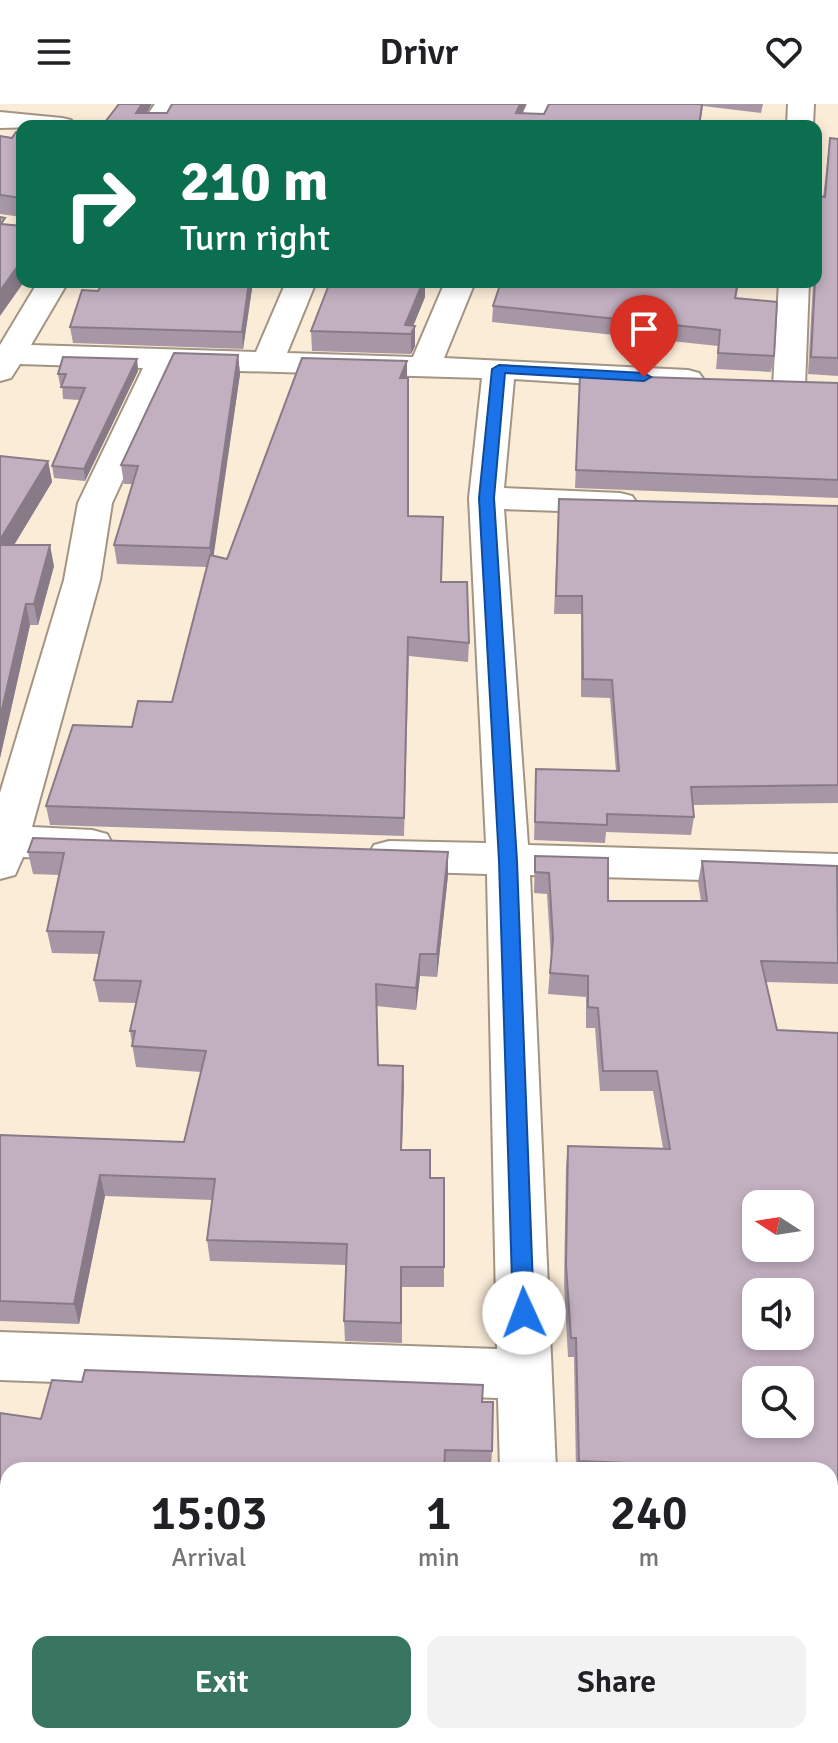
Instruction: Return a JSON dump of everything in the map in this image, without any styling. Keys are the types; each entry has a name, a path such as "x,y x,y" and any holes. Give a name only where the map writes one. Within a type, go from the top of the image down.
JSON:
{"street":[{"path":"4,359 49,288"},
{"path":"268,362 299,288"},
{"path":"425,366 458,288"},
{"path":"787,386 794,288"},
{"path":"4,359 163,359 425,366 713,381"},
{"path":"129,846 2,849 82,580 95,503 163,359"},
{"path":"499,369 486,498 508,861 528,1462"},
{"path":"486,498 646,504"},
{"path":"346,855 838,869"},
{"path":"0,1356 526,1374"}],"building":[{"path":"119,104 142,104 136,113 167,113 172,104 520,104 516,113 544,114 549,104 702,104 700,120 107,120"},
{"path":"16,132 16,197 0,195 0,136 12,138"},
{"path":"830,138 838,139 838,358 811,357 815,288 822,288 822,196 825,197"},
{"path":"0,217 5,218 1,224 16,225 16,268 0,291"},
{"path":"100,288 248,288 242,332 70,327 82,290 98,291"},
{"path":"328,288 420,288 405,325 415,326 411,334 311,331"},
{"path":"499,288 737,288 735,298 777,302 774,356 718,353 720,330 493,306"},
{"path":"174,353 238,355 210,548 114,545 138,466 121,465"},
{"path":"63,357 137,359 84,469 52,466 85,388 61,387 66,374 58,374"},
{"path":"302,358 407,361 400,378 408,378 408,516 443,517 441,582 467,582 469,643 408,637 404,818 46,806 73,725 132,727 138,701 172,702 210,555 227,559"},
{"path":"580,375 838,383 838,480 576,470"},
{"path":"0,456 48,461 0,540"},
{"path":"559,499 838,506 838,785 691,787 694,817 607,814 607,825 535,822 536,769 619,771 612,680 583,679 582,596 556,596"},
{"path":"0,545 50,545 34,604 26,604 0,718"},
{"path":"33,838 448,852 437,954 420,954 416,988 376,984 378,1065 403,1066 401,1150 430,1150 430,1178 444,1178 444,1267 401,1267 401,1323 344,1321 347,1244 207,1240 215,1179 100,1175 74,1304 0,1301 0,1135 184,1142 206,1051 132,1046 135,1031 130,1031 141,981 94,980 104,932 47,931 64,853 28,852"},
{"path":"535,856 608,858 608,901 707,901 702,861 837,866 838,963 761,961 777,1030 838,1033 838,1462 579,1461 576,1338 571,1338 566,1265 568,1146 670,1149 657,1071 603,1071 598,1008 588,1007 588,976 550,973 553,939 549,873 535,872"},
{"path":"85,1370 483,1385 482,1402 493,1402 492,1451 445,1450 444,1462 0,1462 0,1413 41,1419 52,1380 82,1382"}],"route":[{"path":"524,1313 508,861 486,498 499,369 644,377"}]}
